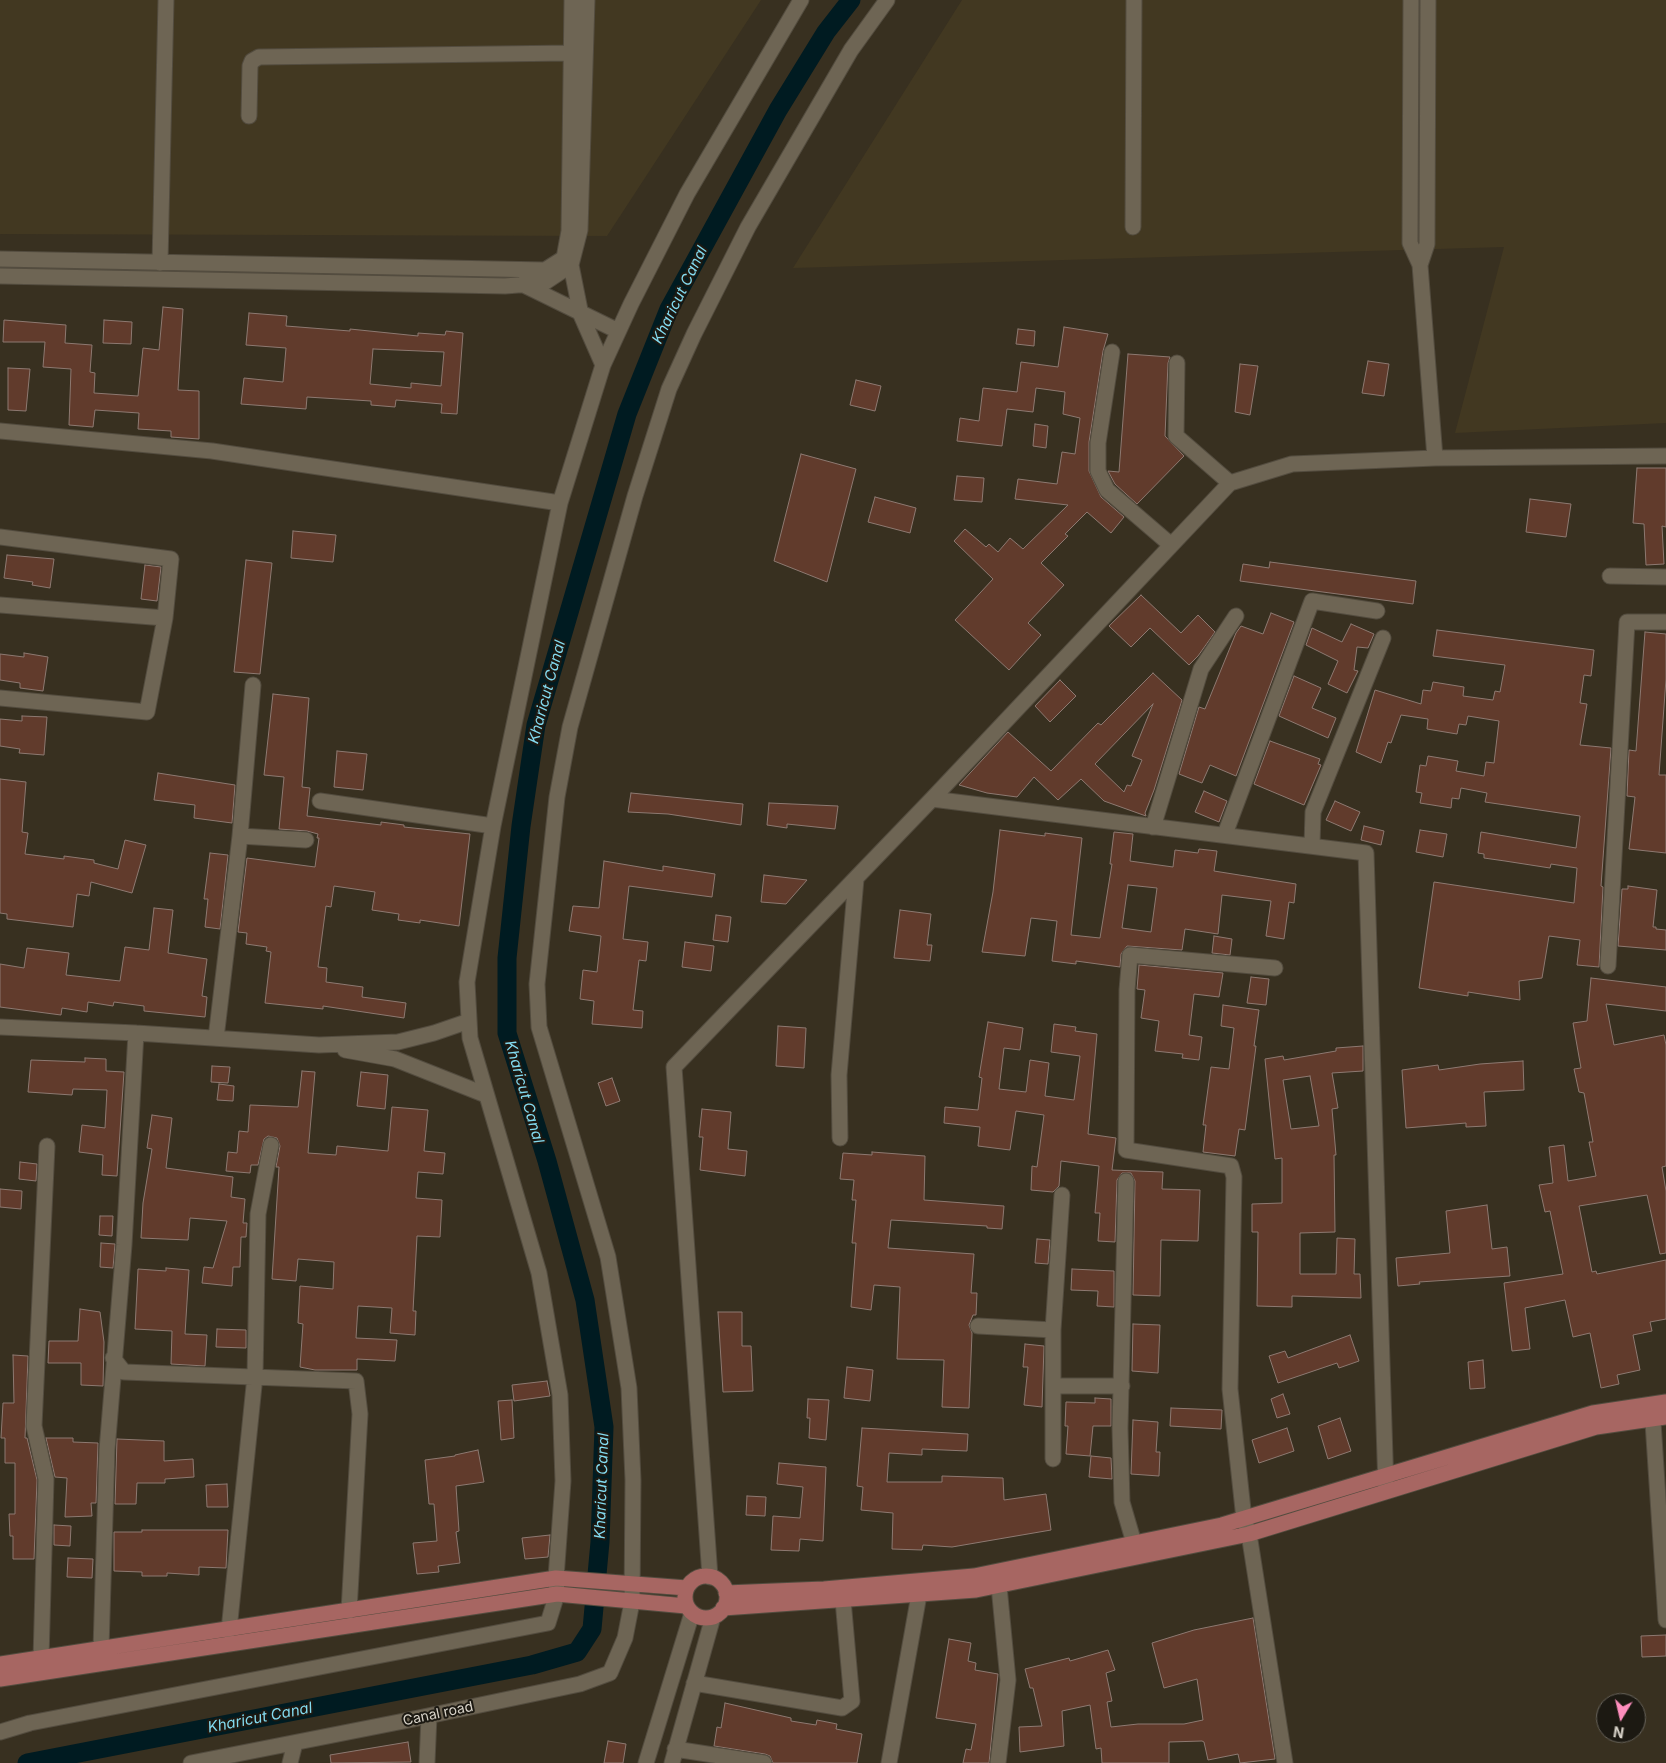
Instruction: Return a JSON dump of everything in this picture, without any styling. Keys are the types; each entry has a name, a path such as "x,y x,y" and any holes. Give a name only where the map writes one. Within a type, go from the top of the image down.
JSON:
{"main road":[{"path":"726,1593 824,1589 974,1576 1244,1519 1386,1484 1660,1411"},
{"path":"0,1678 565,1595 689,1610 705,1618 718,1613 843,1600 976,1590 1249,1534 1386,1484"},
{"path":"689,1610 685,1594 687,1588 696,1579 710,1577 721,1584 726,1593"},
{"path":"0,1664 556,1578 687,1588"},
{"path":"718,1613 726,1593"}],"street":[{"path":"160,262 166,0"},
{"path":"572,0 568,262 581,315 603,364"},
{"path":"568,262 580,230 587,0"},
{"path":"0,1732 30,1723 548,1623 565,1595 556,1578 563,1481 560,1395 539,1273 470,1038 467,982 494,826 560,503 603,364 687,194 792,12 801,0"},
{"name":"Canal road","path":"191,1763 580,1684 610,1672 625,1638 633,1480 629,1388 608,1257 540,1027 537,984 557,797 573,718 635,496 669,389 694,334 748,227 851,50 887,0"},
{"path":"1133,227 1134,0"},
{"path":"1411,0 1410,243 1420,265 1435,458"},
{"path":"1420,265 1427,244 1428,0"},
{"path":"249,116 250,66 252,61 260,57 572,53"},
{"path":"0,259 160,262 522,277 581,315 618,331"},
{"path":"0,276 495,286 568,262"},
{"path":"1112,352 1098,443 1098,471 1107,490 1171,545"},
{"path":"1177,363 1176,436 1230,483"},
{"path":"0,431 212,451 560,503"},
{"path":"710,1577 674,1068 856,879 1230,483 1292,464 1435,458 1666,456"},
{"path":"0,538 171,559 165,618 147,712 0,698"},
{"path":"1610,576 1666,577"},
{"path":"1226,834 1312,601 1377,610"},
{"path":"0,605 165,618"},
{"path":"1153,827 1201,669 1236,616"},
{"path":"1608,966 1627,622 1666,622"},
{"path":"1312,845 1313,812 1382,638"},
{"path":"216,1038 240,836 253,685"},
{"path":"932,799 1366,852 1386,1484"},
{"path":"320,801 494,826"},
{"path":"240,836 306,840"},
{"path":"840,1138 839,1075 856,879"},
{"path":"1276,968 1130,955 1127,990 1126,1150 1230,1166 1234,1177 1230,1389 1244,1519 1249,1534 1285,1763"},
{"path":"0,1028 136,1033 319,1045 398,1042 434,1033 469,1021"},
{"path":"102,1649 107,1450 113,1358 124,1245 136,1033"},
{"path":"319,1045 395,1059 486,1095"},
{"path":"229,1630 255,1376 258,1214 271,1145"},
{"path":"41,1659 46,1479 34,1426 47,1146"},
{"path":"1126,1181 1120,1428 1122,1502 1134,1543"},
{"path":"1053,1459 1053,1330 1062,1195"},
{"path":"978,1326 1053,1330"},
{"path":"113,1358 124,1372 205,1377 255,1376 356,1381 360,1414 349,1611"},
{"path":"1053,1386 1122,1386"},
{"path":"1660,1411 1666,1620"},
{"path":"998,1763 1008,1680 999,1586"},
{"path":"889,1763 919,1595"},
{"path":"694,1683 842,1708 852,1701 843,1600"},
{"path":"646,1763 689,1610"},
{"path":"718,1613 694,1683 673,1756 764,1763"},
{"path":"427,1763 429,1716"},
{"path":"290,1763 295,1743"}],"shaded area":[{"path":"0,0 761,0 607,236 0,234"},
{"path":"962,0 1666,0 1666,423 1455,433 1504,247 793,268"}],"building":[{"path":"163,307 183,309 178,390 199,391 199,439 171,437 171,431 138,429 139,413 95,410 93,427 69,425 71,369 43,367 45,342 3,342 4,320 66,325 65,343 92,345 90,372 95,373 94,393 138,396 143,348 159,350"},
{"path":"249,313 287,316 286,326 350,331 350,329 418,336 418,333 445,335 446,331 463,333 457,414 441,413 442,404 396,400 395,407 371,405 371,401 307,397 306,409 241,404 244,378 283,382 286,348 246,345","holes":["373,349 444,352 441,386 411,383 411,388 370,384"]},
{"path":"104,320 132,322 131,344 103,343"},
{"path":"1064,327 1108,334 1103,351 1089,442 1089,471 1101,497 1124,517 1111,533 1087,512 1065,534 1068,536 1041,563 1064,585 1028,623 1041,635 1009,670 955,620 993,579 954,541 965,529 986,547 989,544 998,552 1010,538 1023,549 1068,505 1015,499 1018,479 1057,484 1062,452 1075,454 1080,418 1063,414 1065,392 1036,388 1033,412 1007,409 1002,446 957,441 960,418 979,421 983,388 1017,392 1021,362 1058,367"},
{"path":"1018,329 1035,331 1034,346 1016,344"},
{"path":"1128,354 1170,357 1168,363 1165,436 1184,456 1137,504 1115,484 1108,471 1119,472"},
{"path":"1368,361 1389,364 1384,396 1362,393"},
{"path":"1240,364 1258,366 1250,415 1235,412"},
{"path":"8,368 30,369 26,411 8,410"},
{"path":"856,380 881,386 875,411 850,405"},
{"path":"1035,424 1048,426 1046,448 1033,446"},
{"path":"801,454 856,469 827,582 774,561"},
{"path":"1637,468 1666,468 1666,527 1662,526 1664,564 1646,565 1644,524 1633,523"},
{"path":"957,476 984,478 982,502 954,500"},
{"path":"875,497 916,508 910,533 868,522"},
{"path":"1530,499 1571,504 1566,537 1526,532"},
{"path":"293,531 336,535 333,562 291,558"},
{"path":"7,555 54,559 50,588 32,585 33,582 4,578"},
{"path":"246,560 272,563 260,674 234,672"},
{"path":"1270,562 1416,581 1413,604 1240,581 1243,564 1269,568"},
{"path":"145,565 161,567 157,601 141,599"},
{"path":"1141,595 1181,633 1198,615 1215,632 1189,665 1150,628 1131,647 1109,626"},
{"path":"1271,613 1294,622 1236,776 1210,765 1202,783 1179,774 1199,707 1205,709 1236,633 1241,626 1263,634"},
{"path":"1351,624 1374,634 1368,648 1357,647 1354,670 1358,671 1347,693 1328,684 1338,661 1306,645 1312,628 1342,642"},
{"path":"1437,630 1594,650 1591,676 1584,675 1580,703 1587,704 1580,745 1611,748 1601,886 1603,887 1599,967 1577,965 1580,940 1549,936 1542,978 1519,981 1520,1000 1468,992 1468,996 1419,988 1434,882 1574,903 1577,868 1551,864 1550,868 1484,858 1484,854 1478,853 1481,832 1576,848 1580,816 1485,802 1487,793 1461,788 1459,799 1452,798 1451,808 1420,803 1422,793 1416,792 1420,765 1426,766 1428,756 1458,761 1456,771 1484,776 1486,762 1494,763 1499,721 1468,716 1466,725 1459,724 1457,734 1427,729 1428,719 1401,715 1391,743 1388,742 1381,763 1356,752 1375,690 1421,704 1423,690 1431,691 1433,682 1464,687 1463,696 1493,700 1495,691 1500,692 1505,665 1433,656"},
{"path":"1645,632 1666,634 1666,679 1659,775 1666,775 1666,853 1629,849 1635,797 1627,796 1629,750 1636,751"},
{"path":"24,653 48,657 43,691 20,688 20,683 0,680 0,654 24,657"},
{"path":"1153,673 1182,700 1145,813 1146,816 1104,801 1081,779 1058,800 1034,777 1017,797 987,793 959,785 1008,732 1051,771 1098,723 1101,725","holes":["1153,704 1132,756 1142,760 1131,786 1127,785 1124,792 1095,764"]},
{"path":"1294,676 1321,688 1312,708 1336,718 1328,738 1279,716"},
{"path":"1060,680 1076,696 1050,722 1035,706"},
{"path":"273,694 309,698 302,787 310,788 307,816 381,825 381,822 404,825 404,827 470,834 459,926 420,920 420,923 398,920 399,914 372,910 375,892 334,886 331,907 326,906 318,967 327,968 326,982 363,987 362,997 406,1003 404,1018 323,1006 323,1009 265,1003 271,952 266,951 267,947 246,944 247,933 238,932 247,858 315,867 319,838 317,838 318,834 307,831 279,829 284,777 264,775"},
{"path":"22,716 47,717 44,755 19,753 20,749 0,746 0,719 22,721"},
{"path":"1270,741 1320,759 1318,764 1321,765 1304,805 1254,784"},
{"path":"337,751 367,754 363,790 334,787"},
{"path":"158,773 235,785 232,823 194,818 195,805 154,800"},
{"path":"0,779 26,782 22,832 28,833 25,854 64,859 64,856 94,860 94,863 118,869 125,840 146,845 132,893 91,882 89,896 77,894 73,927 7,919 7,914 0,913"},
{"path":"1204,791 1227,801 1219,822 1195,812"},
{"path":"631,793 743,804 741,825 668,814 628,812"},
{"path":"1335,801 1360,812 1351,831 1326,820"},
{"path":"769,803 838,806 835,829 787,824 787,828 767,825"},
{"path":"1364,826 1384,831 1381,845 1361,840"},
{"path":"1000,830 1045,836 1045,833 1082,838 1071,935 1100,938 1112,864 1110,864 1114,832 1133,834 1130,861 1173,867 1175,850 1198,853 1199,849 1217,851 1214,871 1296,884 1294,903 1289,902 1284,939 1266,936 1271,901 1222,895 1218,934 1185,929 1182,950 1127,946 1121,954 1120,967 1076,961 1076,964 1052,961 1057,921 1031,918 1025,956 982,952 993,892","holes":["1128,885 1157,888 1151,932 1122,928"]},
{"path":"1420,830 1447,834 1443,857 1416,852"},
{"path":"210,853 228,855 220,929 205,927 208,899 204,899"},
{"path":"604,861 663,871 663,866 715,874 712,897 629,886 623,939 648,942 646,961 639,960 633,1010 643,1011 642,1028 592,1024 594,1001 580,999 583,970 597,972 601,936 569,931 573,906 599,908"},
{"path":"764,875 807,880 786,904 761,902"},
{"path":"1628,886 1657,890 1653,927 1666,930 1666,950 1618,946 1622,889 1628,889"},
{"path":"154,908 173,910 168,953 207,959 202,996 207,997 205,1017 144,1011 144,1006 114,1002 113,1006 88,1002 87,1012 62,1008 61,1015 0,1007 0,964 24,968 27,948 69,953 66,975 120,981 125,947 149,950"},
{"path":"900,910 931,914 927,945 932,945 930,961 894,958"},
{"path":"716,915 731,917 728,942 713,940"},
{"path":"1214,936 1232,939 1230,955 1212,953"},
{"path":"685,942 714,946 711,971 682,967"},
{"path":"1139,965 1223,973 1219,997 1194,994 1189,1035 1202,1037 1199,1060 1182,1058 1183,1054 1155,1051 1159,1021 1141,1018 1145,990 1137,989"},
{"path":"1251,977 1269,979 1266,1005 1247,1003"},
{"path":"1591,978 1666,987 1666,1011 1606,1004 1614,1045 1664,1035 1666,1045 1666,1166 1662,1167 1666,1191 1666,1253 1660,1254 1647,1195 1579,1206 1592,1272 1596,1271 1597,1274 1666,1260 1666,1319 1650,1322 1652,1331 1633,1335 1640,1370 1617,1375 1619,1384 1601,1388 1590,1333 1573,1337 1565,1300 1525,1308 1530,1349 1512,1351 1504,1283 1563,1274 1550,1211 1545,1212 1539,1185 1553,1183 1549,1147 1564,1145 1568,1181 1596,1176 1589,1142 1593,1142 1584,1093 1579,1092 1574,1069 1581,1068 1573,1023 1587,1021"},
{"path":"1223,1005 1259,1010 1245,1130 1239,1129 1235,1156 1203,1152 1206,1125 1203,1125 1211,1067 1229,1069 1234,1028 1221,1026"},
{"path":"988,1022 1023,1028 1020,1050 1004,1048 999,1089 1026,1092 1030,1060 1049,1063 1045,1096 1074,1100 1080,1056 1051,1052 1054,1024 1076,1027 1075,1031 1097,1034 1088,1134 1116,1138 1112,1170 1163,1172 1162,1189 1200,1190 1198,1241 1161,1240 1160,1296 1133,1295 1135,1181 1131,1173 1122,1173 1117,1180 1115,1242 1098,1241 1100,1213 1095,1213 1099,1166 1061,1161 1059,1186 1053,1192 1031,1190 1032,1166 1037,1167 1044,1115 1016,1111 1010,1150 978,1146 980,1127 944,1123 945,1107 978,1110 982,1078 979,1077"},
{"path":"778,1026 806,1028 804,1068 776,1066"},
{"path":"1363,1046 1363,1071 1332,1073 1338,1108 1332,1109 1336,1155 1334,1155 1335,1232 1300,1233 1300,1274 1336,1274 1337,1238 1355,1239 1354,1274 1360,1274 1361,1298 1292,1296 1292,1307 1257,1306 1258,1232 1252,1232 1252,1204 1282,1203 1282,1158 1275,1159 1265,1059 1283,1056 1284,1060 1336,1051 1336,1048","holes":["1310,1076 1319,1126 1291,1129 1283,1080"]},
{"path":"85,1058 106,1059 106,1071 124,1072 117,1176 102,1175 103,1155 79,1152 82,1125 105,1128 107,1090 73,1089 72,1095 28,1092 31,1060 85,1062"},
{"path":"1523,1061 1524,1090 1484,1092 1486,1126 1466,1127 1466,1123 1406,1128 1402,1070 1438,1065 1439,1070 1480,1064"},
{"path":"212,1066 230,1067 228,1083 211,1082"},
{"path":"302,1071 315,1072 308,1153 336,1155 337,1146 388,1151 392,1107 428,1110 424,1151 445,1153 443,1174 418,1172 416,1198 442,1200 440,1237 417,1236 413,1311 416,1311 415,1335 390,1333 392,1308 358,1306 356,1338 397,1340 395,1361 357,1359 357,1370 315,1370 300,1367 303,1324 298,1323 300,1286 333,1289 334,1262 298,1259 296,1281 272,1279 279,1167 276,1167 280,1146 277,1138 268,1136 264,1139 258,1165 251,1165 250,1173 226,1171 228,1152 237,1153 239,1131 248,1132 250,1105 298,1107"},
{"path":"361,1072 388,1075 385,1109 357,1106"},
{"path":"612,1078 620,1101 606,1106 598,1083"},
{"path":"219,1084 234,1086 233,1101 217,1100"},
{"path":"702,1109 731,1112 728,1149 747,1151 745,1176 700,1170 703,1137 699,1137"},
{"path":"152,1115 172,1118 166,1168 233,1177 231,1197 245,1199 243,1223 247,1223 246,1237 241,1237 240,1267 233,1267 232,1286 202,1283 204,1267 213,1268 227,1221 190,1218 188,1240 141,1238 143,1203 152,1149 147,1148"},
{"path":"872,1152 925,1156 924,1200 1004,1206 1002,1229 987,1228 987,1226 891,1220 888,1248 974,1254 971,1293 977,1293 976,1315 973,1315 969,1325 972,1333 969,1408 942,1407 944,1360 897,1359 900,1287 874,1285 871,1310 851,1307 856,1243 852,1243 856,1200 852,1200 854,1180 840,1179 843,1153 872,1155"},
{"path":"20,1162 37,1164 36,1181 19,1179"},
{"path":"0,1189 22,1191 21,1209 0,1207"},
{"path":"1487,1205 1492,1249 1507,1247 1510,1276 1419,1282 1420,1284 1398,1286 1396,1258 1450,1253 1446,1211"},
{"path":"100,1216 113,1216 112,1236 99,1235"},
{"path":"1037,1239 1050,1240 1048,1264 1035,1263"},
{"path":"101,1243 115,1244 113,1268 100,1267"},
{"path":"166,1268 189,1270 185,1334 207,1335 205,1366 171,1364 172,1331 135,1329 138,1269 166,1271"},
{"path":"1072,1269 1114,1271 1114,1307 1097,1306 1098,1291 1071,1290"},
{"path":"80,1309 100,1312 104,1342 103,1386 81,1385 81,1363 48,1363 49,1341 78,1341"},
{"path":"718,1312 742,1312 742,1346 751,1346 753,1391 723,1392"},
{"path":"1133,1324 1160,1325 1158,1373 1132,1371"},
{"path":"217,1329 246,1330 246,1348 216,1347"},
{"path":"1350,1335 1359,1361 1339,1368 1337,1363 1278,1383 1269,1356 1285,1351 1288,1358"},
{"path":"1025,1344 1044,1346 1042,1407 1024,1405 1028,1367 1023,1367"},
{"path":"13,1355 28,1356 25,1438 27,1438 37,1480 34,1559 13,1559 13,1536 10,1536 9,1514 15,1514 15,1463 5,1463 5,1438 1,1438 3,1403 14,1403"},
{"path":"1483,1360 1485,1388 1470,1389 1468,1362"},
{"path":"847,1367 873,1370 870,1401 844,1398"},
{"path":"547,1381 550,1396 514,1401 512,1385"},
{"path":"1283,1394 1290,1414 1277,1418 1271,1399"},
{"path":"1095,1398 1111,1399 1111,1426 1093,1426 1090,1456 1066,1454 1068,1426 1065,1426 1066,1402 1095,1403"},
{"path":"808,1399 829,1400 826,1440 809,1438 810,1418 807,1418"},
{"path":"512,1400 514,1438 501,1440 498,1401"},
{"path":"1171,1408 1222,1410 1221,1429 1170,1426"},
{"path":"1340,1418 1351,1451 1328,1459 1318,1426"},
{"path":"1133,1420 1158,1422 1156,1452 1160,1452 1159,1476 1131,1474"},
{"path":"862,1428 968,1434 967,1451 922,1449 922,1455 889,1453 887,1482 942,1482 942,1476 1003,1478 1004,1500 1046,1494 1051,1530 952,1547 923,1545 922,1550 892,1549 893,1513 861,1510 863,1487 857,1486"},
{"path":"1287,1428 1294,1451 1259,1463 1252,1440"},
{"path":"46,1438 73,1438 73,1442 98,1443 96,1503 91,1503 92,1516 65,1517 67,1478 55,1477"},
{"path":"117,1439 164,1441 164,1461 193,1459 194,1477 165,1479 165,1483 137,1483 136,1504 115,1504"},
{"path":"478,1450 484,1482 456,1486 459,1531 456,1532 460,1563 438,1566 439,1572 417,1574 413,1543 437,1541 434,1504 429,1504 425,1460 455,1456"},
{"path":"1091,1456 1111,1458 1112,1479 1089,1477"},
{"path":"779,1463 826,1467 823,1541 800,1539 799,1551 771,1550 773,1516 800,1518 803,1487 777,1484"},
{"path":"227,1484 228,1507 207,1507 206,1485"},
{"path":"747,1496 766,1497 765,1516 746,1515"},
{"path":"54,1525 71,1526 70,1546 54,1545"},
{"path":"142,1530 228,1530 226,1568 199,1567 199,1575 167,1573 167,1576 142,1576 142,1572 114,1571 114,1532 142,1532"},
{"path":"550,1535 548,1557 525,1559 522,1538"},
{"path":"68,1558 93,1559 92,1578 67,1577"},
{"path":"1253,1618 1275,1759 1240,1763 1238,1754 1208,1760 1204,1742 1202,1741 1169,1742 1169,1763 1102,1763 1101,1748 1096,1749 1090,1705 1062,1711 1064,1746 1020,1752 1019,1727 1042,1726 1033,1688 1030,1688 1025,1669 1069,1658 1070,1661 1108,1650 1115,1670 1106,1673 1112,1701 1107,1702 1111,1727 1138,1724 1184,1724 1203,1720 1197,1679 1164,1688 1152,1643 1194,1630"},
{"path":"1666,1635 1666,1656 1642,1657 1641,1636"},
{"path":"949,1639 971,1643 968,1661 976,1663 975,1670 998,1674 989,1763 963,1763 966,1749 971,1750 976,1724 936,1718"},
{"path":"725,1703 791,1718 791,1721 816,1725 817,1720 837,1724 836,1729 862,1734 857,1763 773,1763 770,1756 765,1754 714,1746 717,1727 721,1728"},
{"path":"608,1741 626,1744 623,1763 604,1763"},
{"path":"408,1742 411,1762 331,1763 330,1755"}],"waterway":[{"name":"Kharicut Canal","path":"27,1763 532,1665 577,1652 592,1629 600,1542 604,1427 585,1300 547,1161 507,1033 507,958 521,826 536,725 627,414 669,309 778,110 826,32 851,0"}]}
